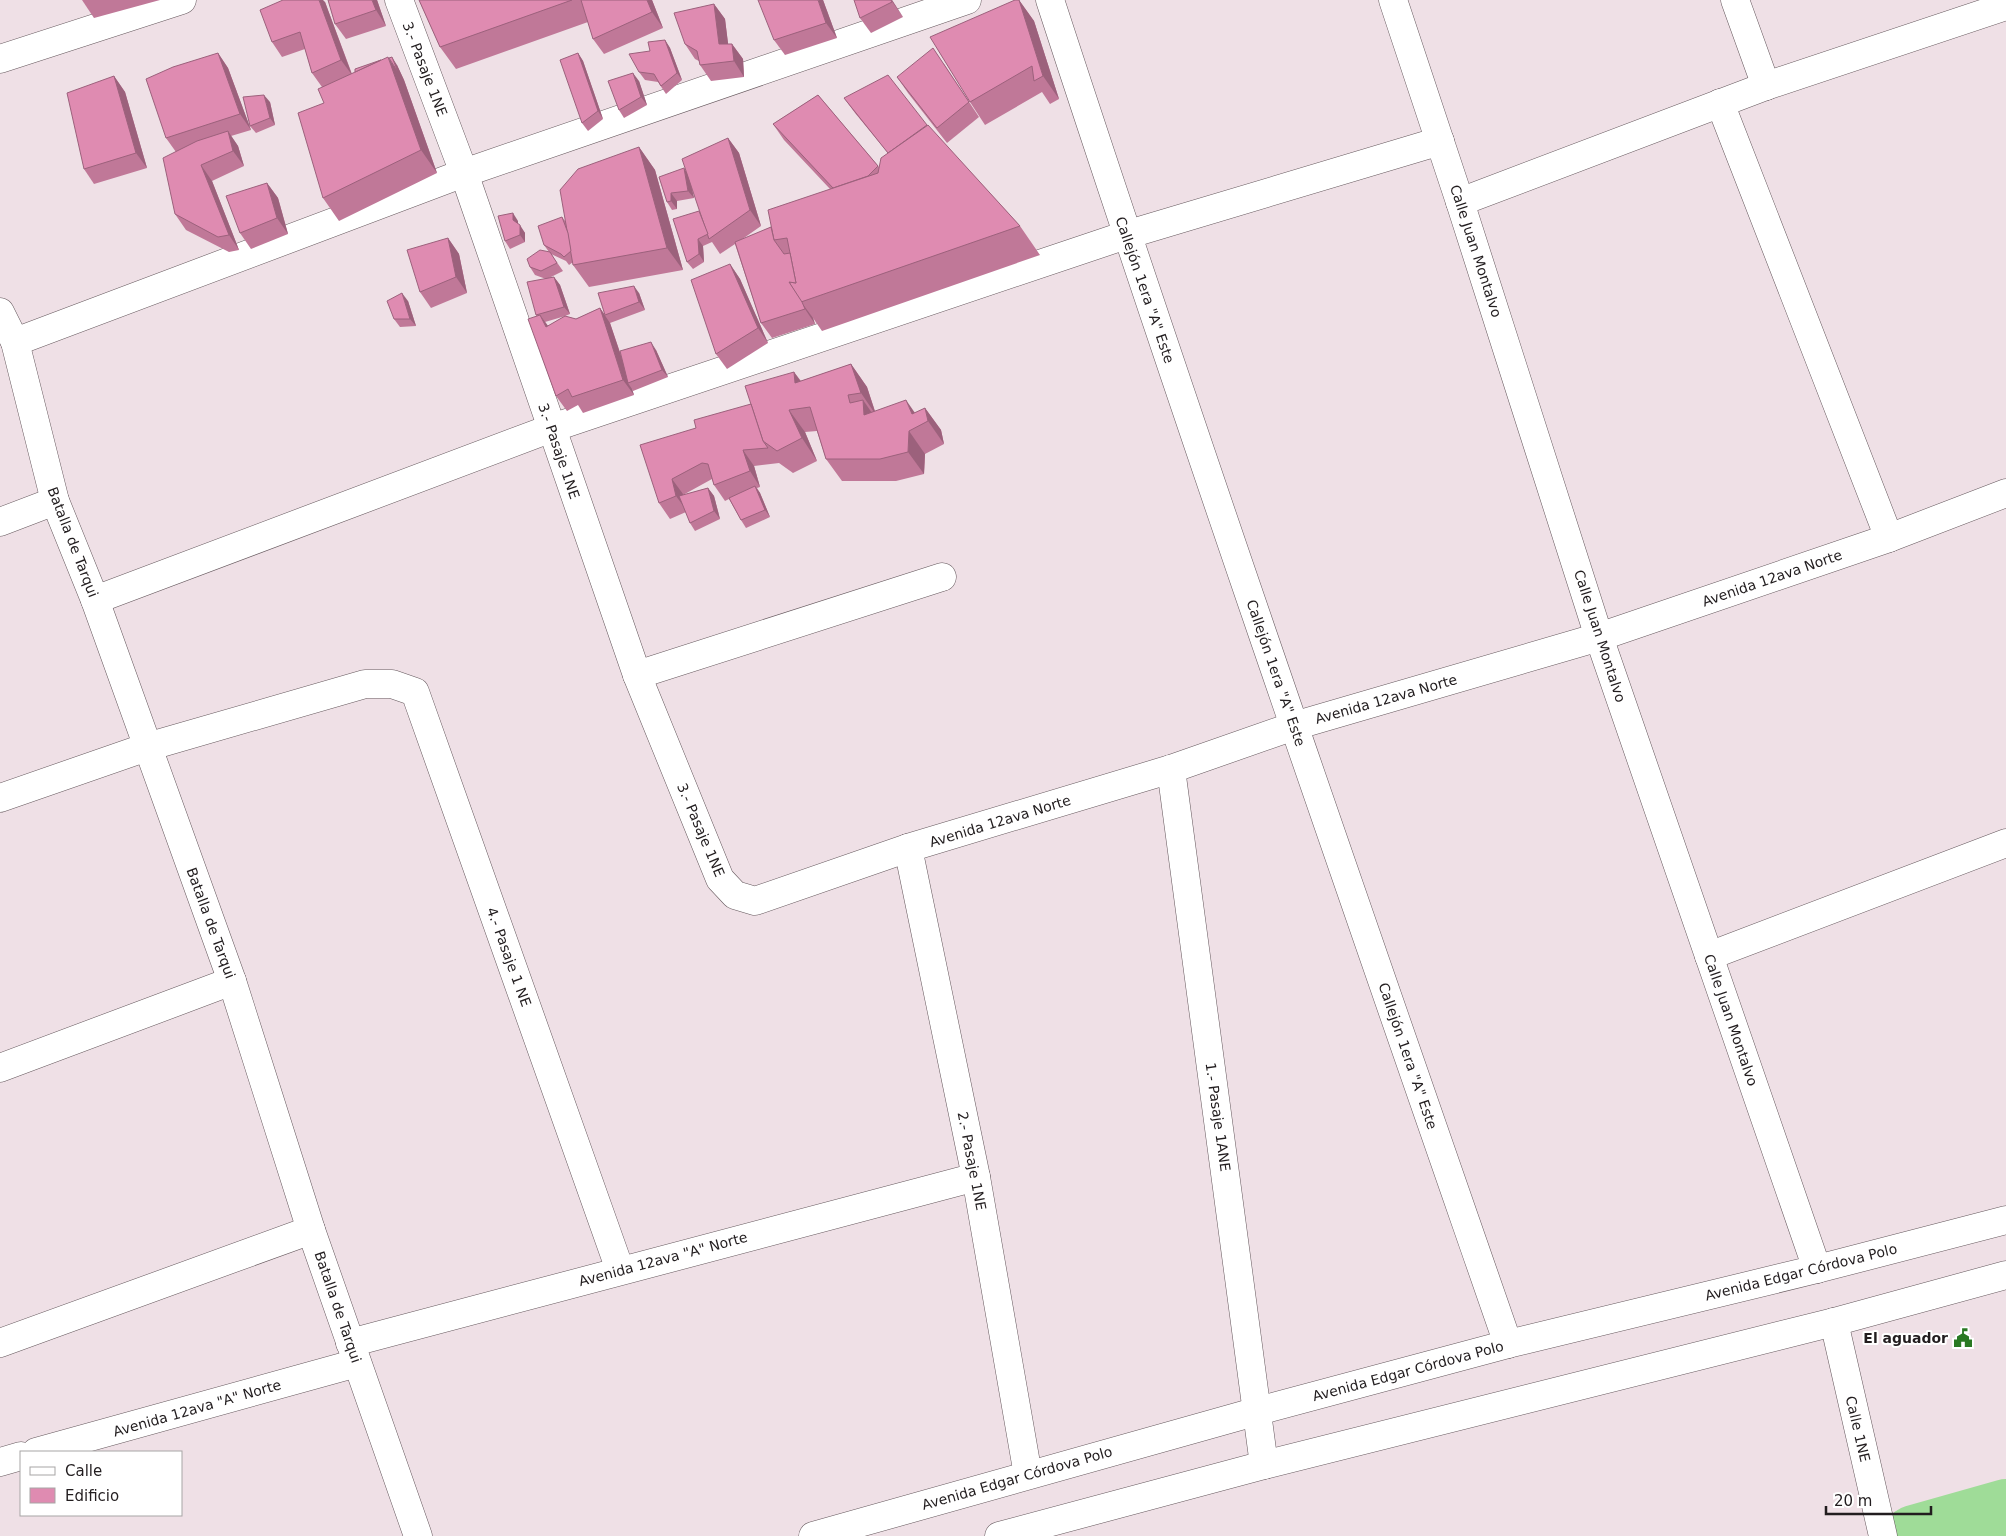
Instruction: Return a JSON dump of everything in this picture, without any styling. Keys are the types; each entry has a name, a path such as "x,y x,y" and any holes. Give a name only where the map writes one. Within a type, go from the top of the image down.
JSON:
{"street":[{"path":"0,59 182,0"},
{"name":"3.- Pasaje 1NE","path":"399,0 464,173 637,675 720,878 735,894"},
{"path":"15,342 464,173 967,0"},
{"name":"Callejón 1era \"A\" Este","path":"1050,0 1126,235 1508,1344"},
{"name":"Calle Juan Montalvo","path":"1393,0 1460,202 1599,637 1817,1269"},
{"path":"1735,0 1766,86"},
{"path":"1460,202 1766,86 2006,6"},
{"path":"1720,103 1889,538"},
{"path":"94,600 552,428 1126,235 1440,141"},
{"name":"Batalla de Tarqui","path":"0,312 15,342 55,502 94,600 232,981 311,1230 418,1536"},
{"name":"Avenida 12ava Norte","path":"735,894 756,901 908,848 1171,769 1294,726 1599,637 1889,538 2006,493"},
{"path":"0,522 55,502"},
{"path":"637,675 942,577"},
{"name":"4.- Pasaje 1 NE","path":"148,747 365,684 392,684 415,692 620,1270"},
{"path":"0,798 148,747"},
{"name":"1.- Pasaje 1ANE","path":"1171,769 1264,1466"},
{"path":"1709,956 2006,843"},
{"name":"2.- Pasaje 1NE","path":"908,848 976,1177 1028,1475"},
{"path":"0,1068 232,981"},
{"name":"Avenida 12ava \"A\" Norte","path":"39,1451 620,1270 976,1177"},
{"name":"Avenida Edgar Córdova Polo","path":"813,1536 1258,1411 1508,1344 1817,1269 2006,1220"},
{"path":"0,1343 311,1230"},
{"path":"999,1536 1264,1466 1834,1322 2006,1275"},
{"name":"Calle 1NE","path":"1834,1322 1881,1525"},
{"path":"0,1462 20,1456"}],"building":[{"path":"283,0 319,0 341,60 312,73 300,32 272,42 260,10"},
{"path":"328,0 372,0 376,10 335,24"},
{"path":"419,0 572,0 440,47"},
{"path":"581,0 647,0 652,12 593,39"},
{"path":"758,0 818,0 826,23 774,40"},
{"path":"854,0 891,0 892,2 860,18"},
{"path":"1015,0 1019,0 1043,76 1034,81 1032,66 970,102 930,37"},
{"path":"714,4 719,44 732,44 734,61 700,65 697,51 685,44 674,13"},
{"path":"665,40 677,73 661,86 654,74 639,72 629,54 650,51 648,42"},
{"path":"933,48 969,102 937,128 897,77"},
{"path":"218,53 240,114 166,138 146,79 173,67"},
{"path":"578,53 598,111 582,123 560,60"},
{"path":"388,57 421,150 323,198 298,113 324,103 318,89"},
{"path":"392,57 398,72 389,58"},
{"path":"381,60 355,72 355,69"},
{"path":"633,73 641,97 619,110 608,81"},
{"path":"888,75 927,125 888,153 844,98"},
{"path":"114,76 136,153 84,169 67,93"},
{"path":"264,95 270,118 250,126 243,97"},
{"path":"818,95 878,166 868,176 833,188 773,124"},
{"path":"928,125 1020,226 801,302 789,282 796,283 787,238 774,240 768,210 878,173 881,158"},
{"path":"228,131 233,151 201,165 229,235 218,237 175,214 163,158 197,141"},
{"path":"728,138 750,210 709,239 682,159"},
{"path":"639,147 667,248 573,265 560,190 578,169"},
{"path":"684,168 688,191 671,193 671,201 667,202 659,177"},
{"path":"267,183 277,218 240,233 226,196"},
{"path":"699,211 708,234 698,239 699,254 687,262 673,219"},
{"path":"513,213 513,220 520,225 520,235 505,241 498,216"},
{"path":"562,217 568,233 571,251 564,257 544,245 538,226"},
{"path":"771,227 774,240 784,254 790,253 796,283 789,282 805,309 761,323 735,242"},
{"path":"448,238 456,277 420,292 407,250"},
{"path":"540,250 550,252 557,263 541,271 530,267 527,259"},
{"path":"730,264 758,328 716,354 691,280"},
{"path":"554,277 564,307 536,315 527,282"},
{"path":"634,286 639,302 605,315 598,293"},
{"path":"402,293 410,319 394,319 387,301"},
{"path":"600,308 623,380 572,397 568,389 556,396 528,319 540,315 546,327 565,316 576,319"},
{"path":"651,342 662,370 628,383 620,351"},
{"path":"851,364 861,393 848,395 850,403 863,400 864,415 906,400 912,414 925,408 928,421 909,431 908,452 880,459 826,459 810,407 789,410 802,438 777,451 763,441 745,386 794,372 795,383"},
{"path":"751,404 763,441 768,448 743,450 750,471 714,485 708,464 702,463 672,479 676,496 659,503 640,445 696,428 694,420"},
{"path":"755,486 765,510 741,520 729,498"},
{"path":"708,488 714,511 690,523 679,496"}],"waterway":[{"path":"1914,1536 2006,1510"}],"place":[{"name":"El aguador","path":"1963,1338"}]}
